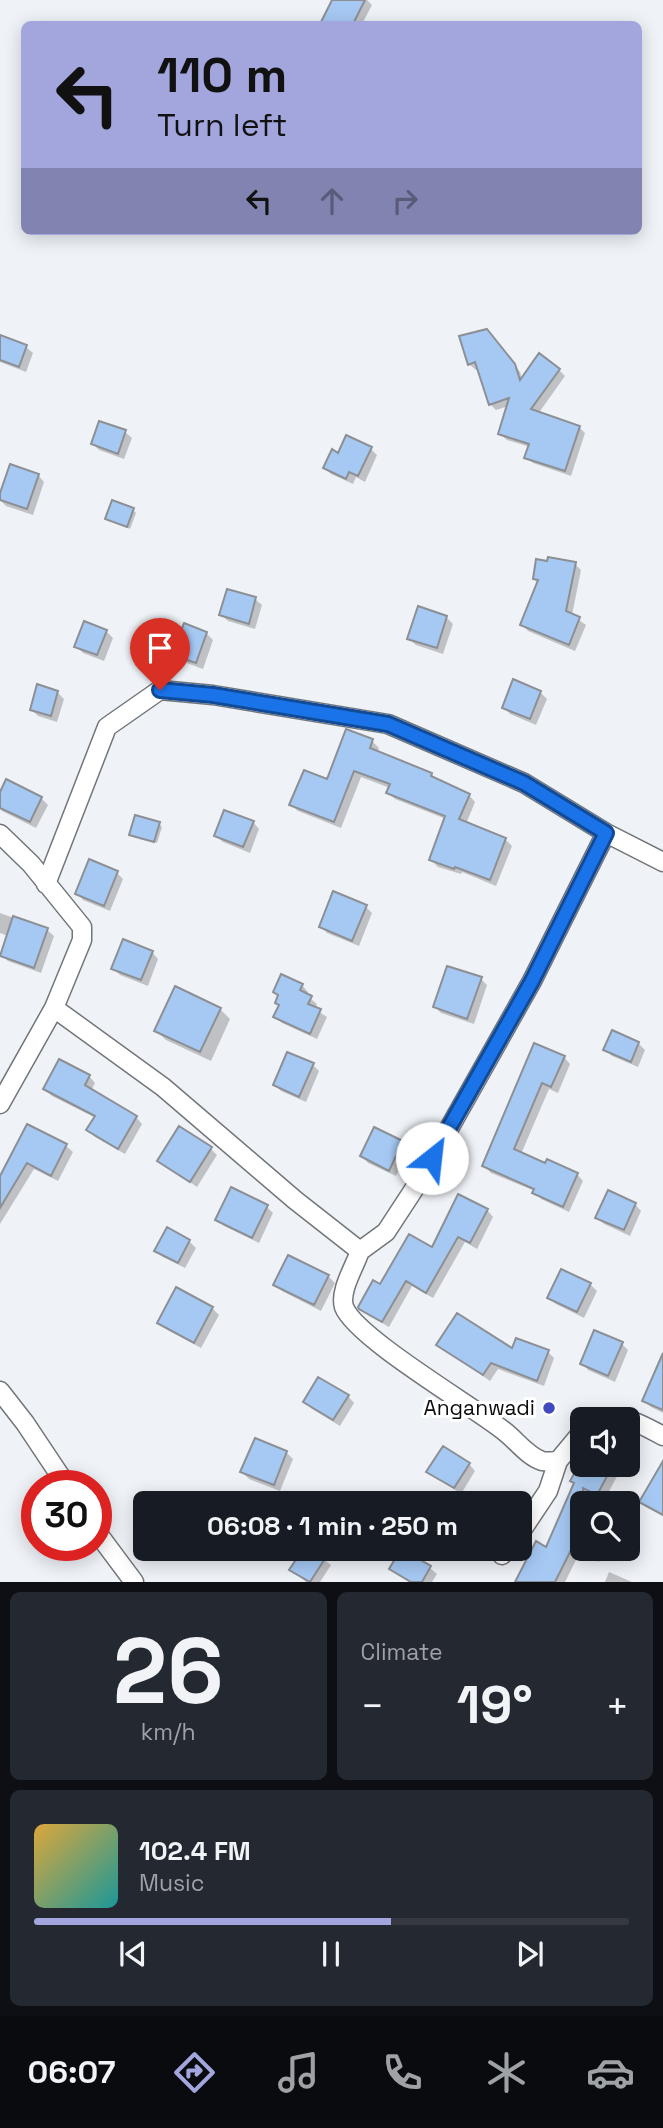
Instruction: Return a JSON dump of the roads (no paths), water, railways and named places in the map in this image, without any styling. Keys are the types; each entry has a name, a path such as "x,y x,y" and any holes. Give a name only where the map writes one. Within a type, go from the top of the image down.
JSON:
{"street":[{"path":"46,884 107,727 160,690 213,695 388,724 524,783 606,833 663,862"},
{"path":"558,1461 542,1461 524,1449 504,1431 379,1342 350,1316 343,1305 344,1292 360,1251 387,1232 420,1180 532,981 606,833"},
{"path":"0,834 31,864 82,927 82,940 54,1008 0,1104"},
{"path":"54,1008 163,1087 295,1200 360,1251"},
{"path":"0,1391 56,1470"},
{"path":"640,1425 663,1436"},
{"path":"532,1515 548,1491 558,1461 570,1447"},
{"path":"112,1552 134,1582"}],"place":[{"name":"Anganwadi","path":"549,1408"}]}
